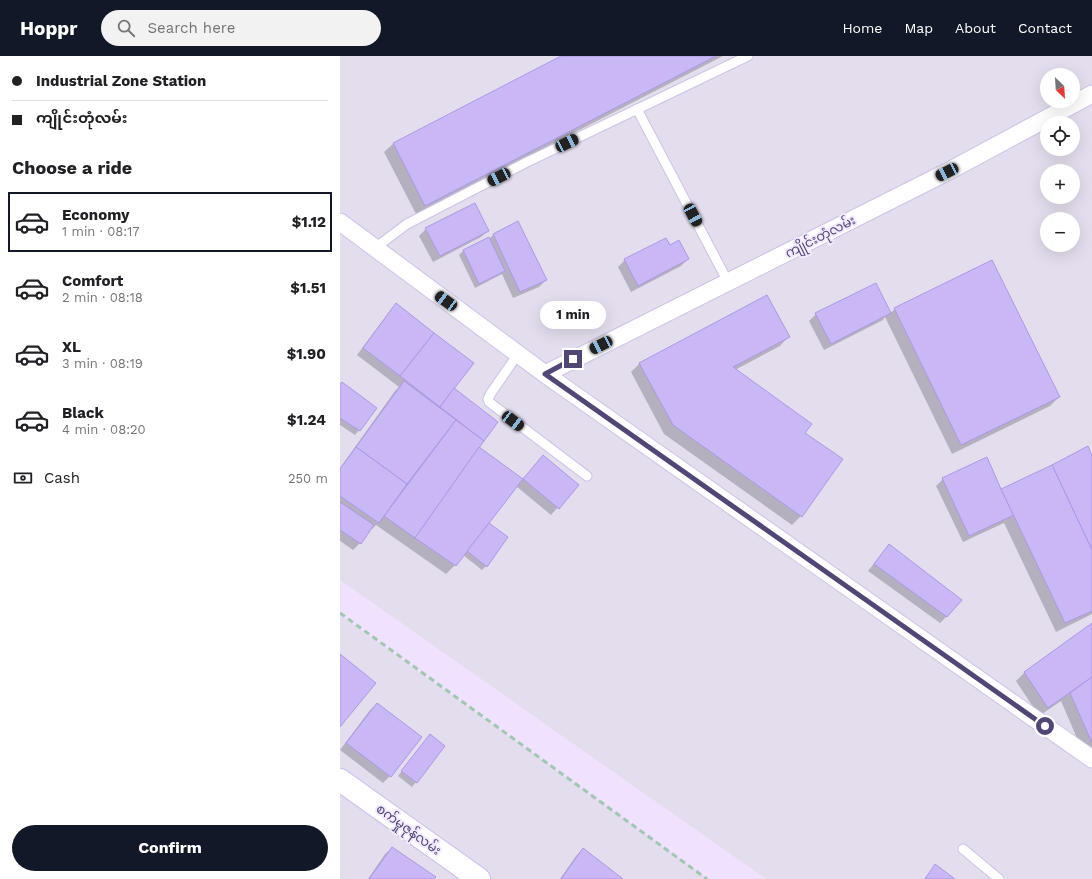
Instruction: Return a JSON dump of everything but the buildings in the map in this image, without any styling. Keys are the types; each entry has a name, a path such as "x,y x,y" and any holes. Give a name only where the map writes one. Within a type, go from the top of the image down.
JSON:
{"street":[{"name":"ကျိုင်းတုံလမ်း","path":"545,374 947,172 1092,94"},
{"path":"340,222 545,374 1092,759"},
{"name":"စက်မှုဇုန်လမ်း","path":"340,780 479,879"}],"lane":[{"path":"375,248 407,224 525,163 748,56"},
{"path":"637,109 728,282"},
{"path":"518,354 491,393 488,399 489,402 587,476"},
{"path":"963,849 999,879"}],"shaded area":[{"path":"340,56 1092,56 1092,879 766,879 340,580"},
{"path":"340,615 541,759 708,879 340,879"}],"railway":[{"path":"340,613 707,879"}],"route":[{"path":"573,359 545,374 1045,726"}]}
